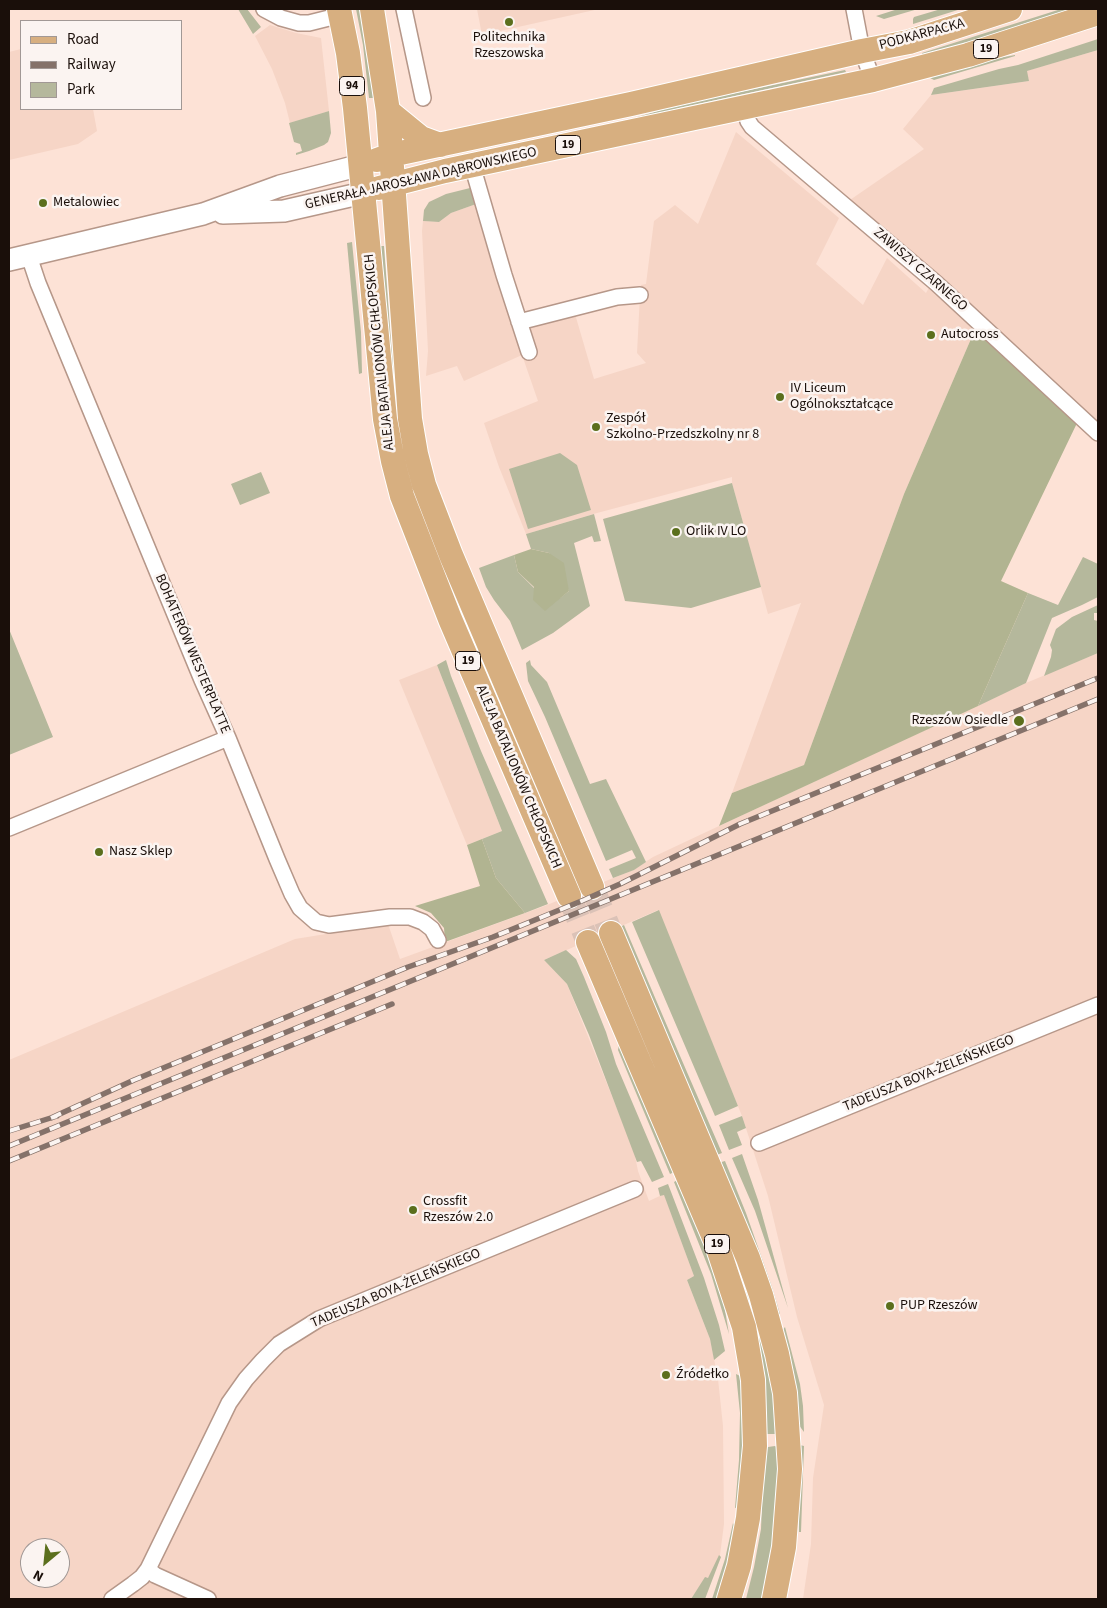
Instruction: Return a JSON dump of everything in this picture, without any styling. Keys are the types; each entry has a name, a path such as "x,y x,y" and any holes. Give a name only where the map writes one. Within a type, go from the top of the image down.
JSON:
{"main road":[{"name":"94","path":"372,9 388,111 394,184"},
{"name":"PODKARPACKA","path":"862,50 908,42 1010,9"},
{"name":"94","path":"340,12 348,52 361,165"},
{"name":"19","path":"873,80 968,55 1098,13"},
{"name":"GENERAŁA JAROSŁAWA DĄBROWSKIEGO","path":"19,258 203,214 280,186 361,165 391,155 632,104 862,50"},
{"name":"GENERAŁA JAROSŁAWA DĄBROWSKIEGO","path":"203,214 284,211 472,165 873,80"},
{"path":"388,111 421,138 440,145"},
{"name":"19","path":"361,165 363,192"},
{"name":"ALEJA BATALIONÓW CHŁOPSKICH","path":"394,184 410,419 424,485 477,618 592,888"},
{"name":"ALEJA BATALIONÓW CHŁOPSKICH","path":"363,192 385,419 402,496 450,619 569,896"},
{"name":"19","path":"611,932 748,1258 778,1354 785,1393 790,1469 784,1547 774,1599"},
{"name":"19","path":"588,942 716,1242 744,1326 753,1380 755,1446 748,1518 729,1599"}],"street":[{"path":"264,9 281,18 299,23 309,22 340,12"},
{"path":"404,9 423,98"},
{"path":"854,9 862,50 873,80"},
{"name":"ZAWISZY CZARNEGO","path":"744,108 752,127 936,283 1098,433"},
{"path":"472,165 529,352"},
{"name":"BOHATERÓW WESTERPLATTE","path":"19,258 38,283 202,680 292,894 300,908 316,922 329,925 390,917 410,917 423,922 432,929 438,940"},
{"path":"520,322 617,297 640,295"},
{"path":"9,828 228,738"},
{"name":"TADEUSZA BOYA-ŻELEŃSKIEGO","path":"759,1143 1098,1005"},
{"name":"TADEUSZA BOYA-ŻELEŃSKIEGO","path":"112,1599 133,1584 148,1569 229,1402 246,1378 279,1344 319,1319 635,1189"},
{"path":"148,1569 155,1575 208,1599"}],"shaded area":[{"name":"Politechnika Rzeszowska","path":"477,9 599,9 482,35"},
{"path":"270,25 321,38 329,111 290,123 285,103 272,69 255,36"},
{"path":"20,49 20,110 93,110 97,131 78,144 9,160 9,52"},
{"path":"1098,50 1098,422 847,202 924,149 903,129 931,95 1029,81 1026,71"},
{"path":"736,132 839,218 816,264 863,305 887,258 926,293 931,284 977,325 904,494 804,765 732,793 801,603 768,614 732,483 732,477 526,534 499,467 484,423 538,401 522,355 464,381 457,366 426,376 428,351 422,231 423,221 439,222 451,213 479,203 527,330 530,326 575,314 594,379 646,363 637,353 640,295 641,285 646,284 654,221 675,205 698,224"},
{"path":"1098,653 1098,1599 803,1599 811,1544 813,1478 824,1405 797,1317 768,1196 742,1116 658,910 544,960 567,984 634,1151 638,1171 649,1201 664,1194 694,1276 687,1280 710,1339 718,1379 723,1426 724,1524 720,1555 708,1579 705,1578 691,1599 9,1599 9,1060 295,939 388,924 400,959 542,907 633,870 653,857 1026,683"},
{"path":"437,665 502,831 467,845 399,680"}],"green space":[{"path":"238,9 247,9 261,27 253,34"},
{"path":"356,9 364,9 377,98 369,98 363,45"},
{"path":"898,9 918,9 884,19 876,16"},
{"path":"941,9 961,9 913,24 914,17"},
{"path":"1061,9 1085,9 923,59 922,53"},
{"path":"1098,39 1098,50 1027,71 1029,81 931,95 934,88 1018,65"},
{"path":"1015,55 934,80 928,75 965,64"},
{"path":"845,70 846,72 679,108 618,126 617,123 678,105"},
{"path":"329,111 331,133 328,142 296,155 296,153 302,151 300,144 294,142 289,123"},
{"path":"474,187 479,203 451,213 439,222 423,221 424,210 429,202 446,194"},
{"path":"352,242 361,332 362,373 359,374 347,243"},
{"path":"377,246 384,246 397,397 582,890 577,892 414,502 397,435"},
{"path":"977,325 1078,421 1001,581 1028,593 978,706 719,826 732,793 804,765 904,494"},
{"path":"560,453 577,465 591,510 528,529 509,469"},
{"path":"261,472 270,493 240,505 231,484"},
{"name":"Orlik IV LO","path":"732,483 761,587 691,608 625,601 603,519"},
{"path":"594,514 601,541 594,542 592,536 574,543 590,606 553,633 522,650 510,621 486,587 479,568 514,555 518,572 534,588 560,598 569,591 549,553 531,549 526,534"},
{"path":"531,549 549,553 564,563 569,591 545,611 533,600 534,587 518,572 514,555"},
{"path":"1083,557 1098,564 1098,597 1052,618 1026,683 978,706 1028,593 1058,605"},
{"path":"1098,605 1098,613 1094,613 1094,620 1098,621 1098,653 1044,676 1051,657 1052,650 1050,645 1056,629 1072,617"},
{"path":"9,629 53,737 9,755"},
{"path":"446,660 481,751 548,904 525,913 496,878 482,839 502,831 437,665"},
{"path":"530,660 531,665 547,682 590,784 606,779 646,862 634,870 613,878 609,869 636,858 632,850 606,861 528,681 526,663"},
{"path":"482,839 496,878 525,913 445,942 444,928 431,913 415,906 480,886 467,845"},
{"path":"659,910 738,1106 715,1116 632,922"},
{"path":"624,925 722,1153 714,1156 618,928"},
{"path":"566,950 576,959 584,977 606,1032 616,1064 664,1177 652,1182 641,1161 637,1162 589,1035 567,984 544,960"},
{"path":"620,1040 676,1171 670,1174 618,1050"},
{"path":"742,1116 746,1128 737,1132 742,1145 729,1150 719,1125"},
{"path":"742,1154 758,1200 788,1308 755,1211 732,1158"},
{"path":"725,1161 746,1213 780,1314 776,1314 718,1163"},
{"path":"701,1170 741,1268 771,1368 778,1434 765,1434"},
{"path":"679,1179 712,1256 724,1304 729,1334 711,1274 674,1182"},
{"path":"668,1184 704,1278 719,1325 725,1351 714,1360 710,1339 687,1280 694,1276 664,1195 660,1196 658,1188"},
{"path":"785,1327 800,1384 804,1432 798,1424 781,1332"},
{"path":"736,1374 740,1376 745,1388 741,1506 735,1508 740,1413"},
{"path":"775,1446 778,1448 780,1494 765,1599 746,1599 761,1529 764,1452 768,1447"},
{"path":"797,1446 804,1446 801,1532 799,1532"},
{"path":"733,1523 737,1531 720,1599 712,1599 725,1559"},
{"path":"719,1555 721,1557 705,1599 691,1599 705,1577 708,1578"}],"tunnel":[{"path":"592,887 611,933"},
{"path":"569,896 588,942"}],"railway":[{"path":"51,1118 134,1080 408,967 493,937 584,900 740,824 1098,678"},
{"path":"9,1146 1098,699"},
{"path":"9,1161 392,1004"},
{"path":"9,1131 57,1116"}],"place":[{"name":"Politechnika Rzeszowska","path":"509,22"},
{"name":"Metalowiec","path":"43,203"},
{"name":"Autocross","path":"931,335"},
{"name":"IV Liceum Ogólnokształcące","path":"780,397"},
{"name":"Zespół Szkolno-Przedszkolny nr 8","path":"596,427"},
{"name":"Orlik IV LO","path":"676,532"},
{"name":"Rzeszów Osiedle","path":"1019,721"},
{"name":"Nasz Sklep","path":"99,852"},
{"name":"Crossfit Rzeszów 2.0","path":"413,1210"},
{"name":"PUP Rzeszów","path":"890,1306"},
{"name":"Źródełko","path":"666,1375"}]}
